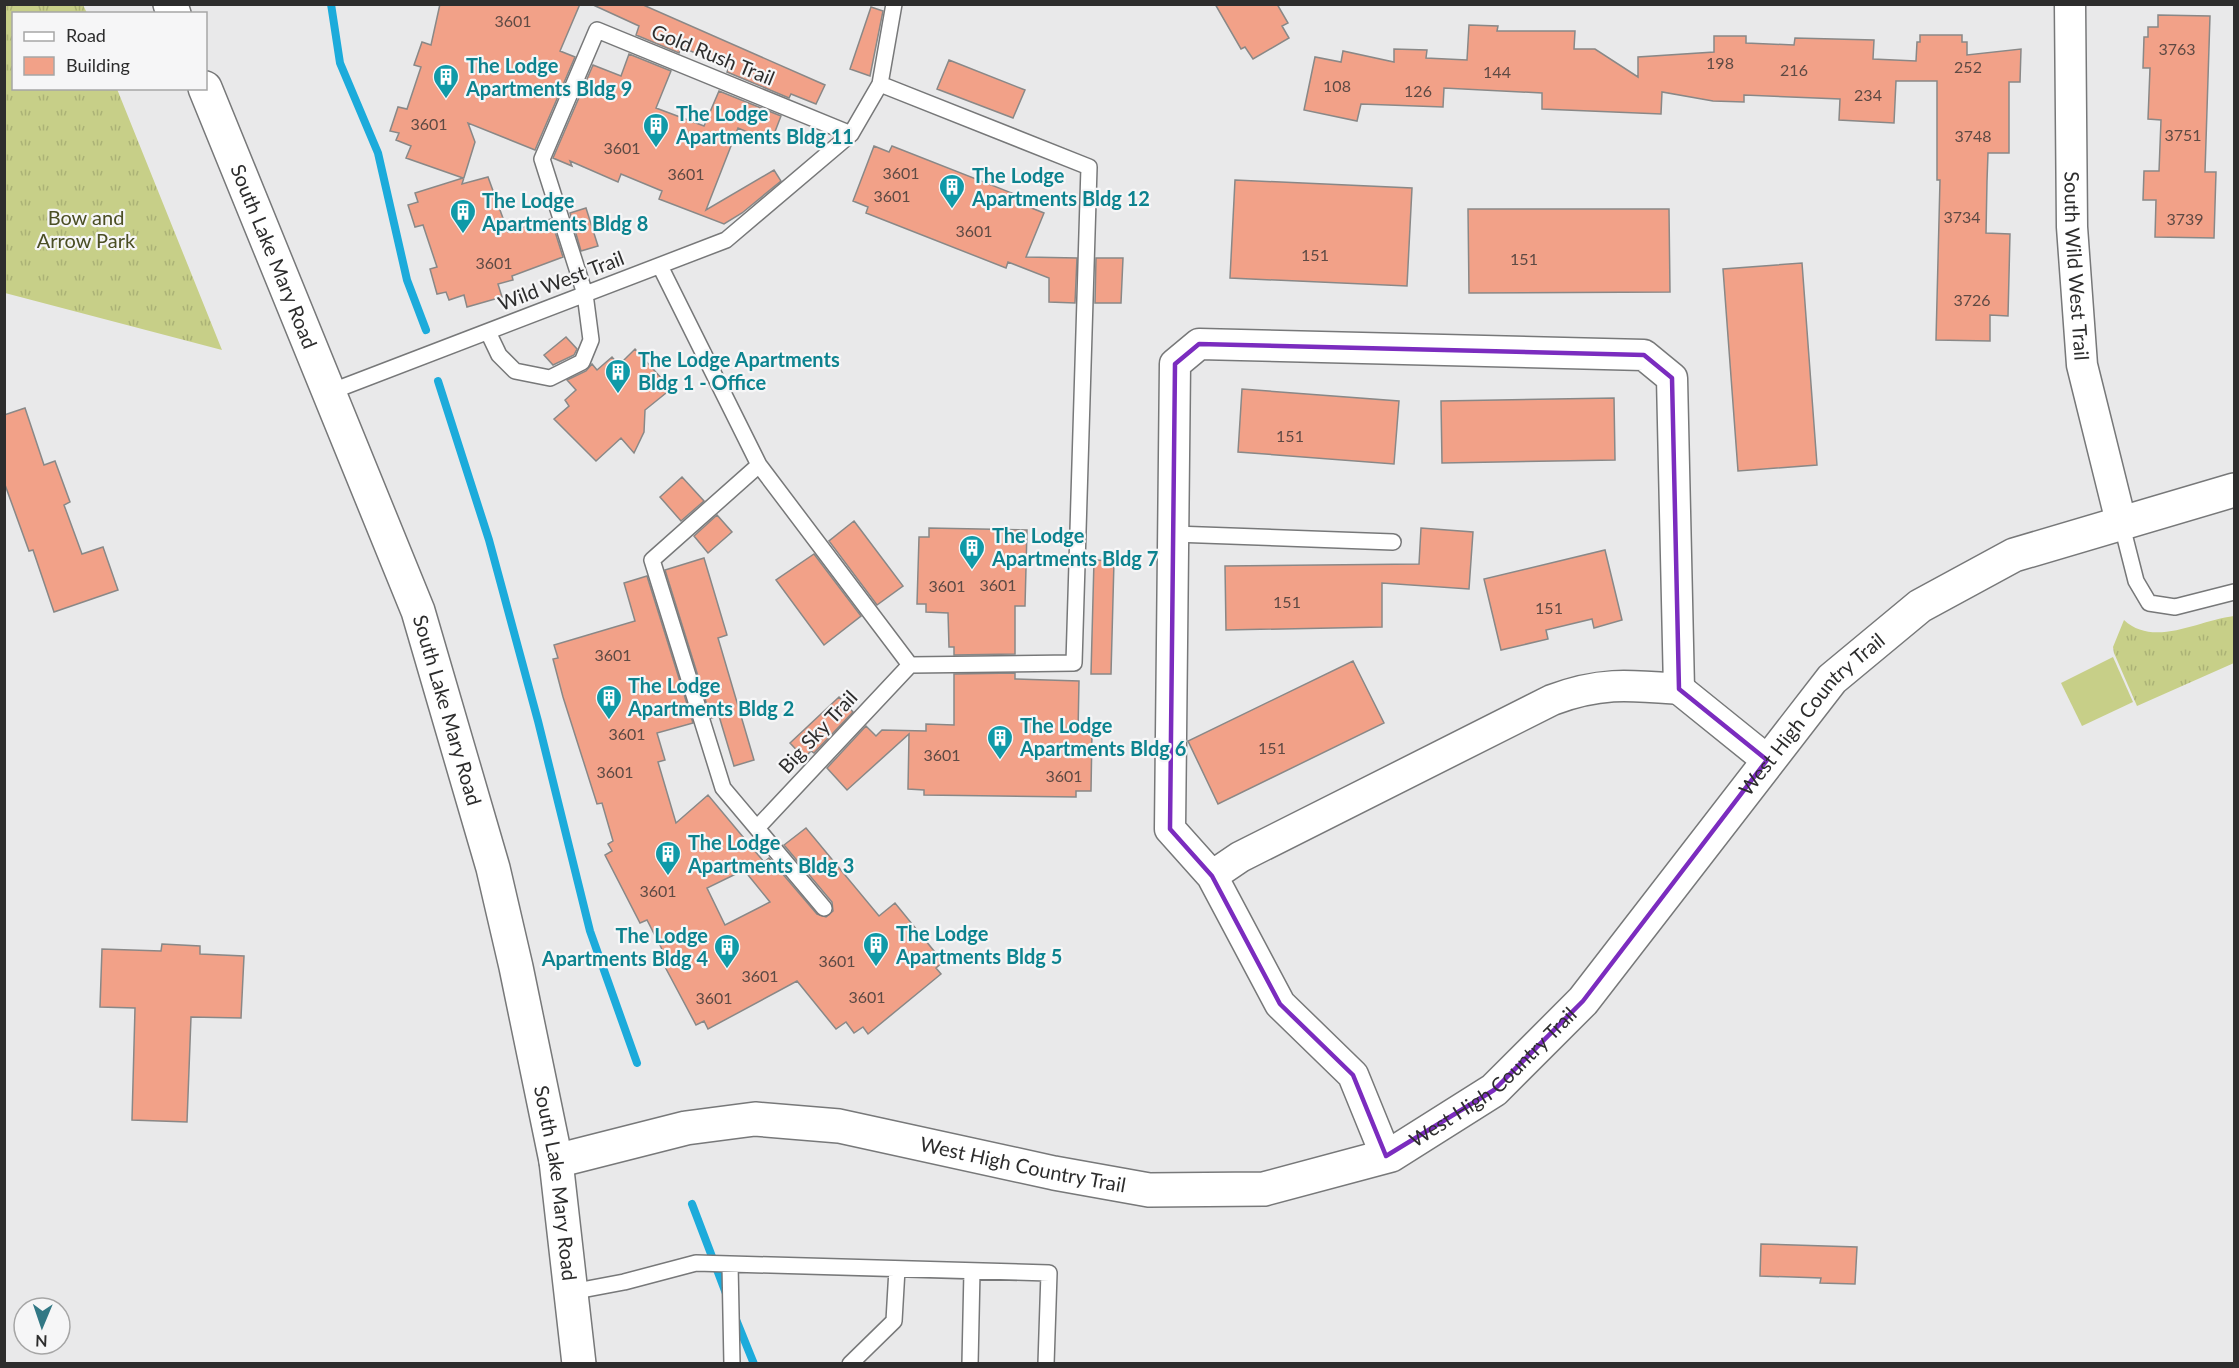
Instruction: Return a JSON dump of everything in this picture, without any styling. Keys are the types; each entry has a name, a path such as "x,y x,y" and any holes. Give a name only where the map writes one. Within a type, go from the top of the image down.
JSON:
{"street":[{"name":"South Wild West Trail","path":"2070,4 2072,227 2082,365 2121,522"},
{"name":"South Lake Mary Road","path":"206,90 330,392 424,634 493,868 556,1161 579,1364"},
{"path":"1386,1156 1353,1075 1280,1004 1212,876 1170,829 1175,364 1199,344 1644,355 1672,378 1679,689"},
{"name":"West High Country Trail","path":"556,1161 686,1128 755,1119 839,1126 1054,1173 1149,1190 1264,1189 1386,1156 1494,1090 1583,1001 1767,760 1832,679 1920,606 2014,555 2235,490"},
{"path":"1212,876 1240,857 1552,700 1581,690 1618,684 1679,689 1767,760"}],"lane":[{"name":"Wild West Trail","path":"330,392 726,240 851,134 880,84 894,4"},
{"name":"Gold Rush Trail","path":"488,332 499,355 515,372 550,378 582,362 591,340 585,294 542,159 597,30 851,134"},
{"path":"660,266 759,465 910,665 1074,663 1089,167 880,84"},
{"path":"759,465 652,560 723,788 824,908"},
{"path":"2121,522 2136,581 2149,603 2175,607 2235,592"},
{"path":"1174,534 1393,542"},
{"name":"Big Sky Trail","path":"757,828 910,665"},
{"path":"571,1292 696,1263 1048,1273 1046,1364"},
{"path":"730,1264 732,1364"},
{"path":"850,1364 894,1321 897,1269"},
{"path":"970,1364 972,1271"}],"highlighted area":[{"path":"1199,344 1644,355 1672,378 1679,689 1767,760 1583,1001 1494,1090 1386,1156 1353,1075 1280,1004 1212,876 1170,829 1175,364"}],"green space":[{"name":"Bow and Arrow Park","path":"4,5 83,5 86,12 12,12 12,90 117,90 222,350 5,293"},
{"path":"2234,616 2234,663 2137,706 2113,647 2124,620 2136,628 2149,632 2163,632"},
{"path":"2113,657 2133,702 2082,726 2061,683"}],"building":[{"path":"440,4 580,4 560,51 575,57 535,150 468,123 475,142 462,184 488,177 508,232 551,219 563,257 512,276 513,280 498,284 502,297 467,307 464,295 449,300 446,292 437,294 430,269 437,267 423,225 415,227 408,205 418,202 415,193 463,178 406,158 411,146 396,140 399,133 390,131 398,107 407,109 421,67 414,65 422,42 431,45"},
{"path":"591,4 641,4 825,85 816,104 791,94 789,98 727,72 729,67 681,47 679,53 636,35 639,26"},
{"path":"1215,4 1277,4 1288,23 1282,26 1289,38 1253,59 1245,47 1241,49"},
{"path":"871,7 883,11 870,76 850,69"},
{"path":"2158,15 2210,16 2205,172 2216,172 2214,238 2155,237 2156,200 2143,200 2144,171 2159,171 2161,120 2148,119 2150,68 2143,68 2144,37 2148,37 2148,27 2158,27"},
{"path":"1469,25 1498,26 1497,31 1575,31 1574,49 1595,49 1638,77 1638,57 1714,52 1714,36 1746,36 1746,43 1794,45 1795,38 1874,40 1873,59 1916,61 1917,42 1920,42 1920,35 1962,35 1962,42 1967,42 1967,55 2021,49 2020,82 2009,82 2009,153 1988,153 1986,233 2010,234 2008,316 1990,315 1990,341 1936,340 1940,180 1937,180 1937,81 1896,81 1894,123 1839,120 1840,99 1744,95 1744,102 1713,101 1662,92 1661,114 1542,109 1542,93 1444,88 1443,107 1361,104 1357,121 1304,110 1315,57 1341,62 1343,51 1394,62 1394,49 1427,50 1426,58 1467,60"},
{"path":"629,54 671,71 656,108 704,126 719,91 781,116 771,142 738,128 706,210 774,170 781,181 742,213 724,224 659,199 662,191 621,174 618,182 570,161 572,166 553,158 593,65 621,76"},
{"path":"949,60 1025,90 1013,118 937,89"},
{"name":"The Lodge Apartments Bldg 12","path":"874,146 889,152 892,146 1032,201 1029,207 1044,213 1026,257 1077,258 1075,303 1049,302 1049,278 1008,262 1006,268 866,213 868,207 853,201"},
{"path":"1235,180 1412,188 1407,286 1230,278"},
{"path":"586,208 598,246 581,251 570,213"},
{"path":"1468,209 1669,209 1670,292 1469,293"},
{"path":"1096,258 1123,258 1121,303 1095,303"},
{"path":"1802,263 1817,465 1738,471 1723,269"},
{"path":"566,337 577,349 574,355 553,365 544,355"},
{"name":"The Lodge Apartments Bldg 1 - Office","path":"635,349 671,389 645,410 644,432 634,453 621,438 596,461 554,419 569,406 565,400 576,390 567,380 586,371 592,364 597,370 612,357 619,365"},
{"path":"1242,389 1399,401 1394,464 1238,452"},
{"path":"1614,398 1615,460 1442,463 1441,401"},
{"path":"25,408 44,465 55,461 70,502 64,505 82,554 103,547 118,590 54,612 33,550 29,551 4,482 4,415"},
{"path":"682,477 704,501 681,521 660,497"},
{"path":"717,515 732,532 708,553 694,536"},
{"path":"854,521 903,586 877,605 829,541"},
{"name":"The Lodge Apartments Bldg 7","path":"929,528 1027,530 1025,606 1015,606 1015,654 954,655 954,647 949,647 948,613 926,612 926,604 917,604 919,537 929,537"},
{"path":"1421,528 1473,532 1469,589 1382,583 1382,627 1226,630 1225,566 1419,564"},
{"path":"1605,550 1622,620 1594,628 1592,619 1546,630 1548,639 1501,650 1484,579"},
{"path":"814,554 861,616 824,645 776,580"},
{"path":"704,558 727,635 718,638 754,760 734,766 719,716 711,718 665,570"},
{"path":"1094,560 1114,561 1111,674 1091,674"},
{"path":"647,576 693,723 657,733 665,760 658,762 676,823 708,795 764,862 769,858 817,914 826,917 833,911 832,902 784,845 806,828 879,916 895,903 943,962 936,968 941,974 868,1034 863,1027 854,1033 846,1022 836,1029 797,981 708,1029 704,1021 696,1025 664,965 669,963 647,920 640,923 605,855 612,851 608,844 613,841 602,803 597,804 553,659 558,658 554,645 635,621 624,583","holes":["744,870 770,902 725,925 707,888"]},
{"path":"1353,661 1384,723 1218,804 1188,741"},
{"path":"1015,673 1015,679 1079,681 1078,732 1092,732 1091,791 1076,791 1076,797 924,795 924,790 908,789 909,734 847,790 827,768 866,726 876,736 882,730 926,731 926,724 954,725 954,674"},
{"path":"839,697 853,712 814,753 811,751 804,758 790,743"},
{"path":"162,944 200,946 200,954 244,956 241,1018 191,1017 187,1122 132,1120 135,1008 100,1007 102,949 161,951"},
{"path":"1761,1244 1857,1247 1855,1284 1820,1283 1821,1278 1760,1276"}],"waterway":[{"path":"331,4 340,63 378,153 407,280 426,330"},
{"path":"438,381 489,540 538,721 590,931 637,1063"},
{"path":"692,1204 727,1296"},
{"path":"735,1317 754,1364"}],"place":[{"name":"The Lodge Apartments Bldg 9","path":"446,100"},
{"name":"The Lodge Apartments Bldg 11","path":"656,149"},
{"name":"The Lodge Apartments Bldg 12","path":"952,210"},
{"name":"The Lodge Apartments Bldg 8","path":"463,235"},
{"name":"The Lodge Apartments Bldg 1 - Office","path":"618,395"},
{"name":"The Lodge Apartments Bldg 7","path":"972,571"},
{"name":"The Lodge Apartments Bldg 2","path":"609,721"},
{"name":"The Lodge Apartments Bldg 6","path":"1000,761"},
{"name":"The Lodge Apartments Bldg 3","path":"668,877"},
{"name":"The Lodge Apartments Bldg 5","path":"876,968"},
{"name":"The Lodge Apartments Bldg 4","path":"727,970"}]}
